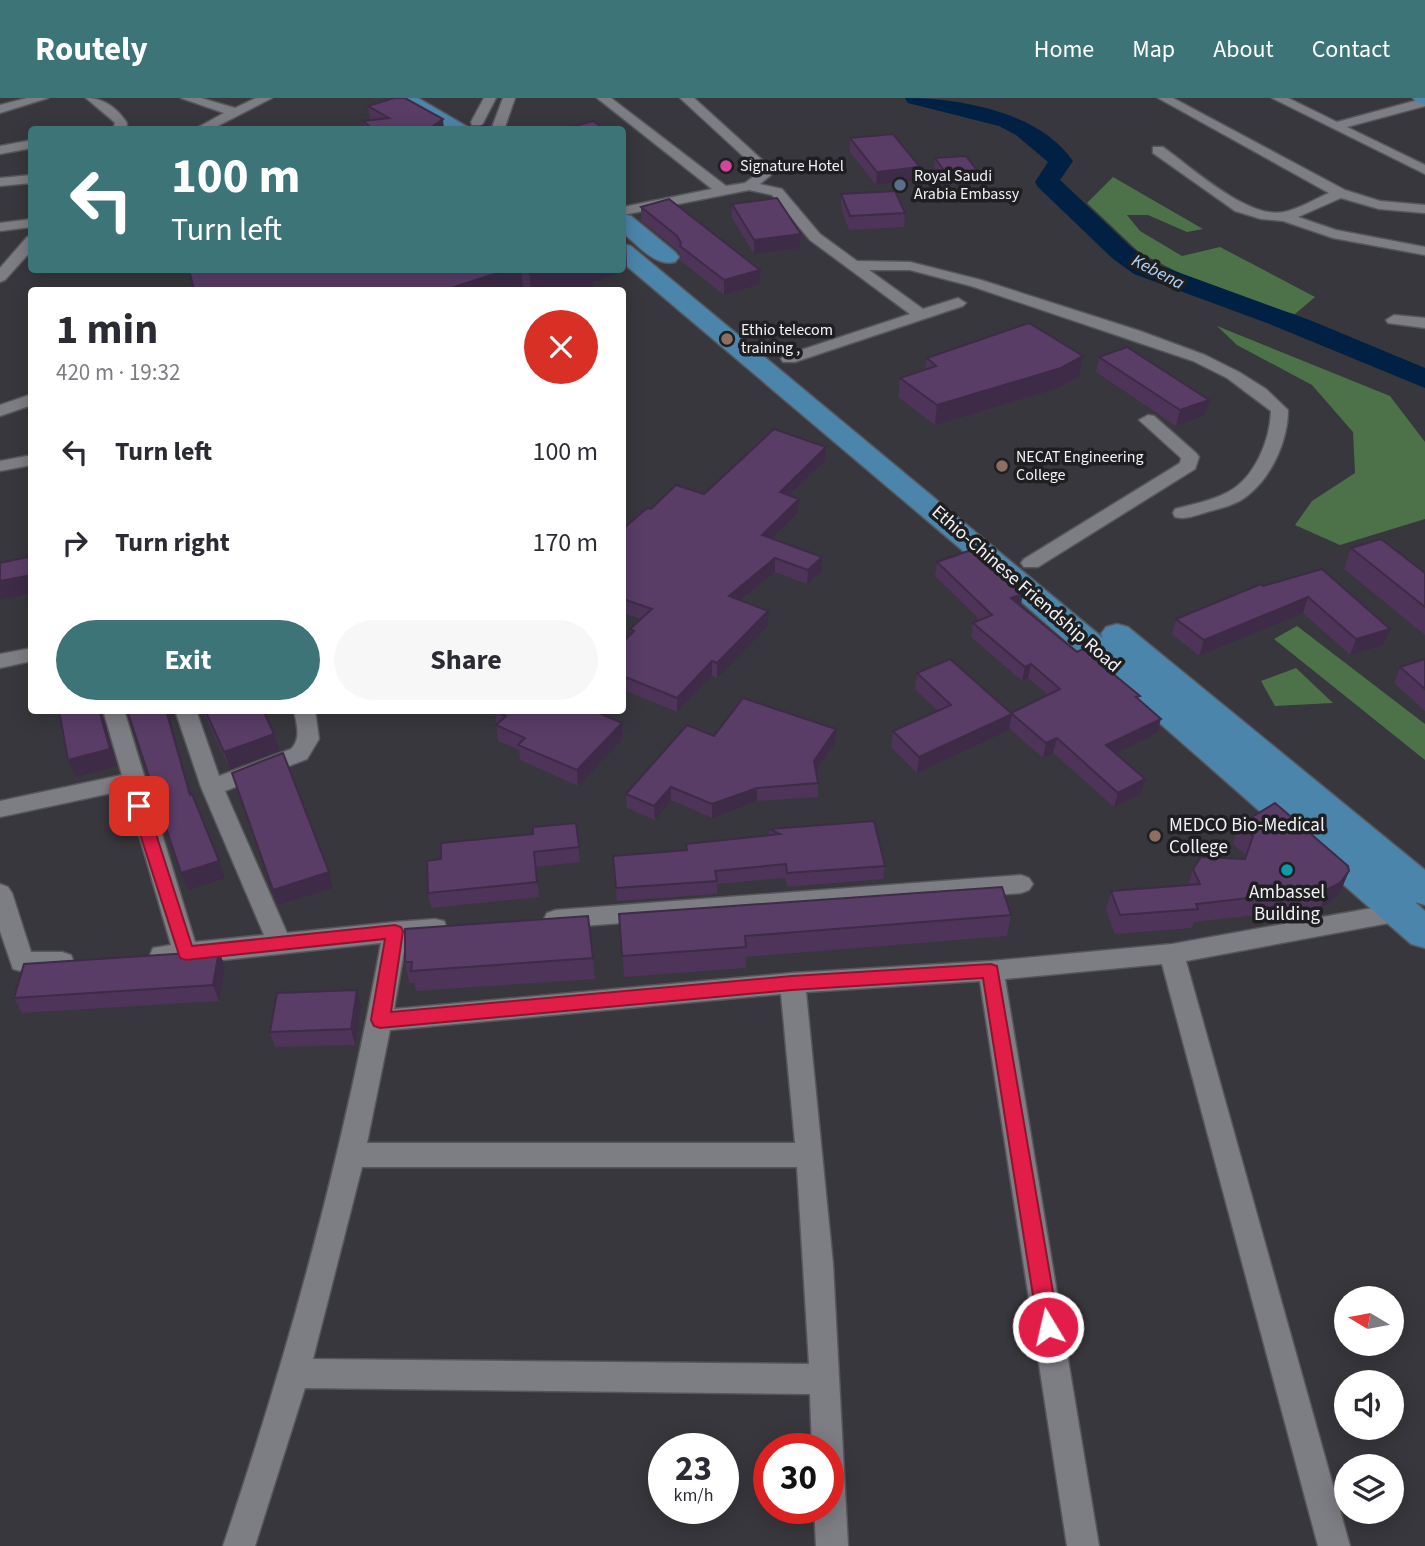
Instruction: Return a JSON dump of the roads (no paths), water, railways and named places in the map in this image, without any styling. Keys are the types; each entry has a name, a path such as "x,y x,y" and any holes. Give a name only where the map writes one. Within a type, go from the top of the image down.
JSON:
{"main road":[{"path":"403,98 473,126"},
{"path":"430,98 474,126"},
{"name":"Ethio-Chinese Friendship Road","path":"626,223 789,359 1009,553 1425,933"},
{"name":"Ethio-Chinese Friendship Road","path":"626,253 1009,553 1425,891"}],"street":[{"path":"0,109 42,98"},
{"path":"92,98 117,117 120,126"},
{"path":"187,98 235,112"},
{"path":"207,126 266,98"},
{"path":"476,126 490,98"},
{"path":"498,126 509,98"},
{"path":"603,98 723,191"},
{"path":"686,98 764,169 764,175 750,186"},
{"path":"1164,98 1340,193 1379,205 1425,209"},
{"path":"1278,98 1425,170"},
{"path":"1336,127 1424,101"},
{"path":"0,150 28,145"},
{"path":"1158,150 1240,208 1262,215 1285,217 1333,234 1425,251"},
{"path":"0,182 28,179"},
{"path":"626,210 750,186 777,192 815,237 921,315"},
{"path":"1285,217 1340,193"},
{"path":"0,227 28,224"},
{"path":"0,277 28,246"},
{"path":"852,265 910,266 975,283 1199,358 1260,393 1280,410 1281,424 1271,452 1243,492 1182,513"},
{"path":"789,359 958,303"},
{"path":"1394,320 1425,323"},
{"path":"0,411 28,400"},
{"path":"1009,553 1181,472 1189,464 1190,457 1149,420"},
{"path":"0,466 28,461"},
{"path":"0,661 28,655"},
{"path":"114,714 186,954"},
{"path":"186,714 212,787 279,942"},
{"path":"212,787 299,754 307,748 309,740 305,714"},
{"path":"0,809 132,781"},
{"path":"534,921 1021,884"},
{"path":"0,893 22,962 90,960"},
{"path":"380,1020 792,983 991,971 1172,954 1400,912"},
{"path":"145,957 464,926"},
{"path":"239,1546 295,1373 350,1155 380,1020 395,931"},
{"path":"1172,954 1334,1546"},
{"path":"991,971 1083,1546"},
{"path":"792,983 810,1154 826,1379 832,1546"},
{"path":"350,1155 810,1154"},
{"path":"295,1373 826,1379"}],"waterway":[{"name":"Kebena","path":"916,98 1007,121 1024,130 1061,161 1047,182 1122,253 1144,269 1302,327 1425,379"}],"place":[{"name":"Signature Hotel","path":"726,166"},
{"name":"Royal Saudi Arabia Embassy","path":"900,185"},
{"name":"Ethio telecom training ,","path":"727,339"},
{"name":"NECAT Engineering College","path":"1002,466"},
{"name":"MEDCO Bio-Medical College","path":"1155,836"},
{"name":"Ambassel Building","path":"1287,870"}]}
